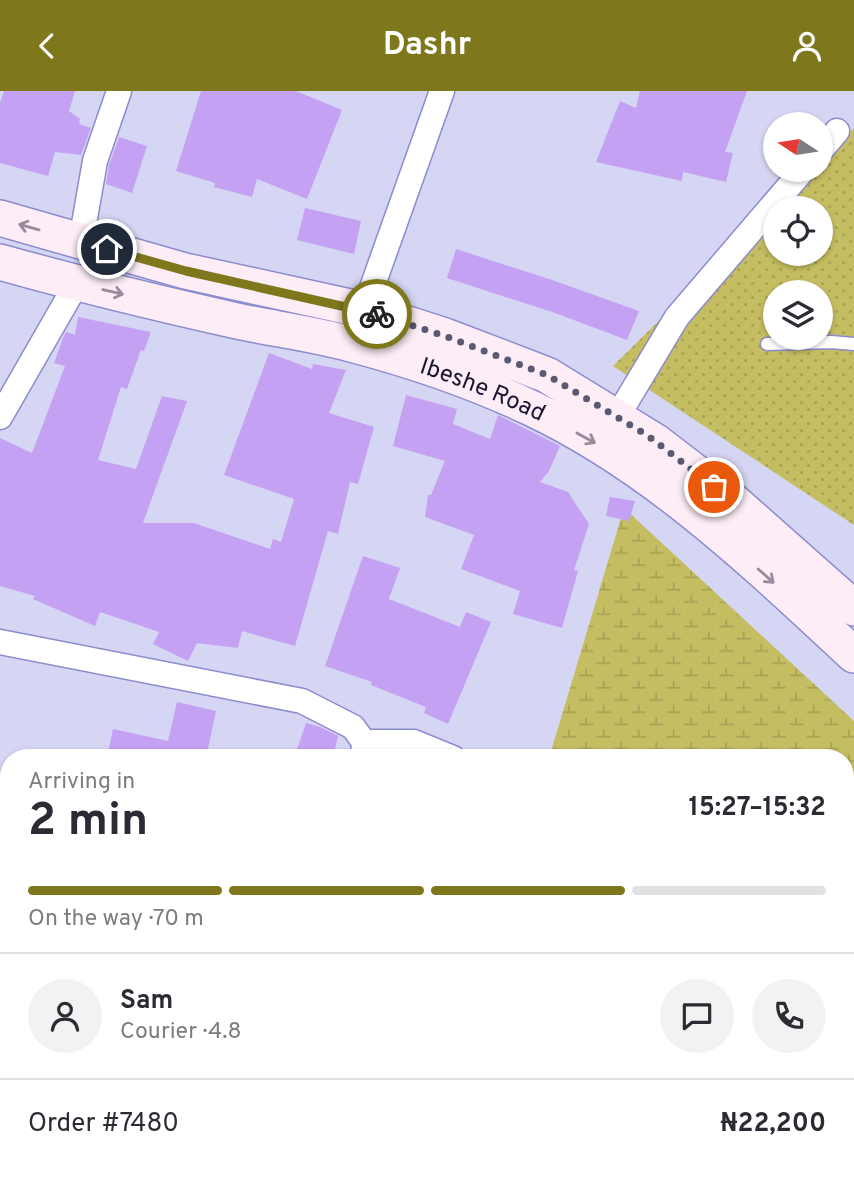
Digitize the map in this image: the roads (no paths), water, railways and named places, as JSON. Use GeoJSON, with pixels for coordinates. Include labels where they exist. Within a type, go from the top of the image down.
{"type":"FeatureCollection","features":[{"type":"Feature","properties":{"kind":"main road","name":"Ibeshe Road"},"geometry":{"type":"LineString","coordinates":[[0,218],[186,271],[364,310],[445,336],[547,375],[647,435],[850,597]]}},
{"type":"Feature","properties":{"kind":"main road","name":"Ibeshe Road"},"geometry":{"type":"LineString","coordinates":[[0,262],[238,321],[351,344],[437,370],[531,408],[622,458],[714,530],[854,655]]}},
{"type":"Feature","properties":{"kind":"street"},"geometry":{"type":"LineString","coordinates":[[81,241],[95,161],[120,91]]}},
{"type":"Feature","properties":{"kind":"street"},"geometry":{"type":"LineString","coordinates":[[364,310],[442,91]]}},
{"type":"Feature","properties":{"kind":"street"},"geometry":{"type":"LineString","coordinates":[[617,417],[677,317],[793,182]]}},
{"type":"Feature","properties":{"kind":"street"},"geometry":{"type":"LineString","coordinates":[[0,417],[77,283]]}},
{"type":"Feature","properties":{"kind":"street"},"geometry":{"type":"LineString","coordinates":[[820,623],[850,597]]}},
{"type":"Feature","properties":{"kind":"street"},"geometry":{"type":"LineString","coordinates":[[0,642],[302,701],[353,727],[364,749]]}},
{"type":"Feature","properties":{"kind":"street"},"geometry":{"type":"LineString","coordinates":[[370,749],[414,742],[431,749]]}},
{"type":"Feature","properties":{"kind":"lane"},"geometry":{"type":"LineString","coordinates":[[833,342],[854,344]]}}]}
